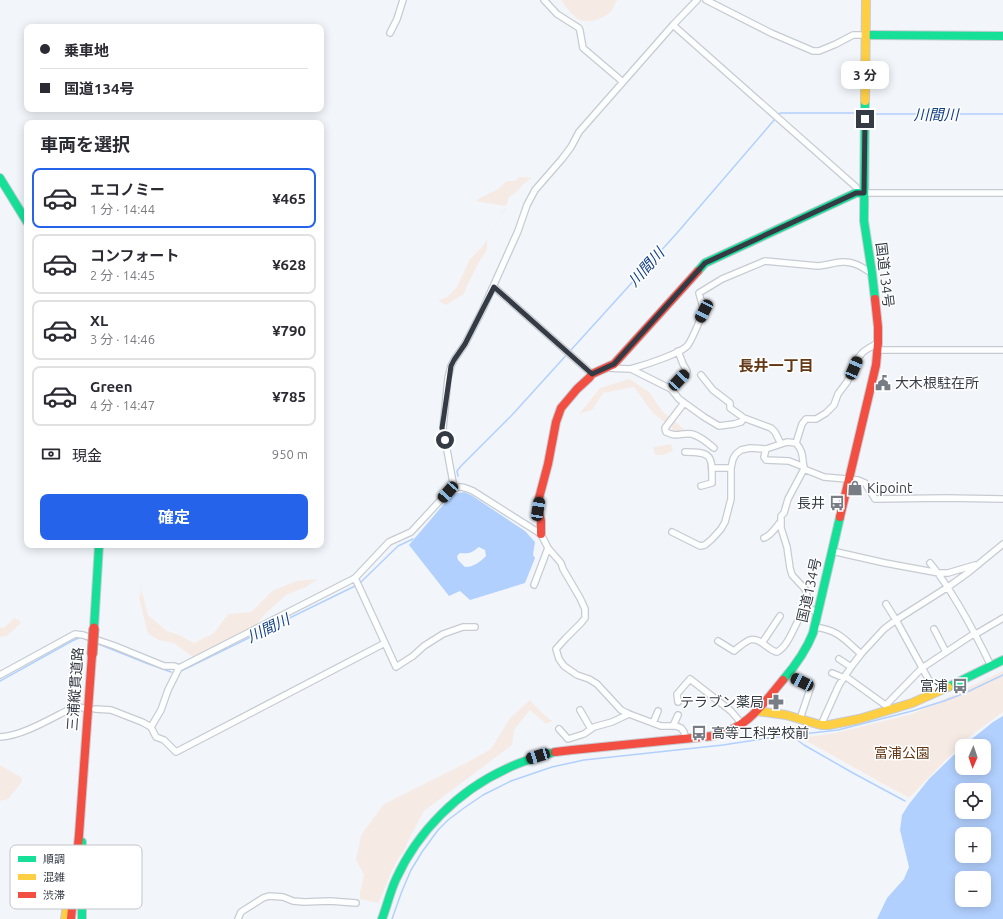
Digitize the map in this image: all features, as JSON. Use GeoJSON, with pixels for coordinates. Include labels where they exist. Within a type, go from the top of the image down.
{"type":"FeatureCollection","features":[{"type":"Feature","properties":{"kind":"main road","name":"国道134号"},"geometry":{"type":"LineString","coordinates":[[382,919],[396,879],[414,847],[435,819],[476,784],[518,763],[557,752],[724,734],[742,724],[757,711],[801,657],[807,646],[815,627],[850,480],[876,365],[878,346],[878,327],[872,273],[861,193],[866,0]]}},
{"type":"Feature","properties":{"kind":"main road"},"geometry":{"type":"LineString","coordinates":[[866,35],[1003,36]]}},
{"type":"Feature","properties":{"kind":"main road"},"geometry":{"type":"LineString","coordinates":[[0,178],[24,217]]}},
{"type":"Feature","properties":{"kind":"main road"},"geometry":{"type":"LineString","coordinates":[[541,534],[541,521],[538,509],[539,498],[548,464],[556,422],[561,408],[577,389],[592,374],[614,364],[705,263],[861,193]]}},
{"type":"Feature","properties":{"kind":"main road","name":"三浦縦貫道路"},"geometry":{"type":"LineString","coordinates":[[78,845],[99,548]]}},
{"type":"Feature","properties":{"kind":"main road"},"geometry":{"type":"LineString","coordinates":[[757,711],[786,715],[821,725],[829,725],[859,719],[888,707],[912,703],[936,693],[1003,660]]}},
{"type":"Feature","properties":{"kind":"main road"},"geometry":{"type":"LineString","coordinates":[[75,845],[80,811]]}},
{"type":"Feature","properties":{"kind":"main road"},"geometry":{"type":"LineString","coordinates":[[80,811],[82,845]]}},
{"type":"Feature","properties":{"kind":"main road"},"geometry":{"type":"LineString","coordinates":[[64,919],[65,909]]}},
{"type":"Feature","properties":{"kind":"main road"},"geometry":{"type":"LineString","coordinates":[[71,919],[74,913]]}},
{"type":"Feature","properties":{"kind":"street"},"geometry":{"type":"LineString","coordinates":[[390,33],[397,19],[403,0]]}},
{"type":"Feature","properties":{"kind":"street"},"geometry":{"type":"LineString","coordinates":[[544,0],[557,14],[579,28],[583,48],[622,82]]}},
{"type":"Feature","properties":{"kind":"street"},"geometry":{"type":"LineString","coordinates":[[454,488],[442,428],[448,378],[451,366],[465,344],[494,287],[518,231],[527,205],[535,190],[562,159],[579,132],[622,82],[697,0]]}},
{"type":"Feature","properties":{"kind":"street"},"geometry":{"type":"LineString","coordinates":[[706,0],[771,33],[813,51],[836,44],[853,35],[866,35]]}},
{"type":"Feature","properties":{"kind":"street"},"geometry":{"type":"LineString","coordinates":[[673,25],[861,193],[1003,193]]}},
{"type":"Feature","properties":{"kind":"street"},"geometry":{"type":"LineString","coordinates":[[608,368],[630,369],[657,360],[687,346],[704,311],[699,293],[722,279],[765,261],[818,266],[845,262],[857,264],[872,273]]}},
{"type":"Feature","properties":{"kind":"street"},"geometry":{"type":"LineString","coordinates":[[494,287],[592,374]]}},
{"type":"Feature","properties":{"kind":"street"},"geometry":{"type":"LineString","coordinates":[[818,613],[809,607],[808,599],[804,590],[792,575],[787,547],[781,528],[781,516],[784,513],[788,499],[804,468],[803,454],[796,443],[802,424],[806,419],[816,419],[826,413],[834,405],[838,394],[847,382],[858,358],[869,348],[878,346],[1003,350]]}},
{"type":"Feature","properties":{"kind":"street"},"geometry":{"type":"LineString","coordinates":[[671,389],[687,372],[678,351]]}},
{"type":"Feature","properties":{"kind":"street"},"geometry":{"type":"LineString","coordinates":[[630,369],[671,389],[684,403],[719,426],[741,422],[744,418]]}},
{"type":"Feature","properties":{"kind":"street"},"geometry":{"type":"LineString","coordinates":[[701,375],[713,390],[730,403],[730,408],[744,418],[771,428],[775,432],[781,444]]}},
{"type":"Feature","properties":{"kind":"street"},"geometry":{"type":"LineString","coordinates":[[684,403],[665,428],[666,432],[677,435],[692,434],[714,448]]}},
{"type":"Feature","properties":{"kind":"street"},"geometry":{"type":"LineString","coordinates":[[672,532],[700,546],[705,545],[721,529],[725,522],[731,498],[731,468],[736,454],[741,450],[750,448],[766,449],[787,442],[796,443]]}},
{"type":"Feature","properties":{"kind":"street"},"geometry":{"type":"LineString","coordinates":[[766,449],[764,457],[766,460],[788,461],[824,477],[858,480],[865,483],[875,499],[1003,499]]}},
{"type":"Feature","properties":{"kind":"street"},"geometry":{"type":"LineString","coordinates":[[685,452],[696,452],[707,455],[710,459],[712,468],[712,482],[701,486]]}},
{"type":"Feature","properties":{"kind":"street"},"geometry":{"type":"LineString","coordinates":[[712,468],[731,468]]}},
{"type":"Feature","properties":{"kind":"street"},"geometry":{"type":"LineString","coordinates":[[151,727],[161,710],[168,690],[179,668],[355,578],[389,542],[411,532],[448,492],[454,488],[464,487],[473,491],[541,534],[548,548],[561,563],[585,609],[585,618],[556,649],[559,659],[564,666],[571,672],[597,684],[621,710],[661,726],[681,728],[686,739]]}},
{"type":"Feature","properties":{"kind":"street"},"geometry":{"type":"LineString","coordinates":[[764,538],[772,533],[781,521]]}},
{"type":"Feature","properties":{"kind":"street"},"geometry":{"type":"LineString","coordinates":[[821,725],[844,677],[861,654],[884,629],[948,587],[1003,544]]}},
{"type":"Feature","properties":{"kind":"street"},"geometry":{"type":"LineString","coordinates":[[534,586],[548,548]]}},
{"type":"Feature","properties":{"kind":"street"},"geometry":{"type":"LineString","coordinates":[[832,551],[939,574],[977,565]]}},
{"type":"Feature","properties":{"kind":"street"},"geometry":{"type":"LineString","coordinates":[[930,563],[948,587],[975,633],[991,666]]}},
{"type":"Feature","properties":{"kind":"street"},"geometry":{"type":"LineString","coordinates":[[355,578],[396,667],[443,634],[463,627],[475,627]]}},
{"type":"Feature","properties":{"kind":"street"},"geometry":{"type":"LineString","coordinates":[[886,604],[936,693]]}},
{"type":"Feature","properties":{"kind":"street"},"geometry":{"type":"LineString","coordinates":[[718,641],[734,651],[750,640],[754,639],[777,652],[793,632],[802,615],[809,607]]}},
{"type":"Feature","properties":{"kind":"street"},"geometry":{"type":"LineString","coordinates":[[762,643],[780,616]]}},
{"type":"Feature","properties":{"kind":"street"},"geometry":{"type":"LineString","coordinates":[[832,673],[844,677],[888,707],[922,668],[975,633],[1003,618]]}},
{"type":"Feature","properties":{"kind":"street"},"geometry":{"type":"LineString","coordinates":[[815,627],[824,628],[837,633],[861,654]]}},
{"type":"Feature","properties":{"kind":"street"},"geometry":{"type":"LineString","coordinates":[[934,629],[946,652]]}},
{"type":"Feature","properties":{"kind":"street"},"geometry":{"type":"LineString","coordinates":[[0,675],[75,634],[84,635],[116,646],[164,666],[174,666],[179,668]]}},
{"type":"Feature","properties":{"kind":"street"},"geometry":{"type":"LineString","coordinates":[[94,709],[111,710],[142,722],[151,727],[156,737],[164,740],[176,752],[385,643]]}},
{"type":"Feature","properties":{"kind":"street"},"geometry":{"type":"LineString","coordinates":[[839,659],[851,667]]}},
{"type":"Feature","properties":{"kind":"street"},"geometry":{"type":"LineString","coordinates":[[787,674],[811,686],[800,719]]}},
{"type":"Feature","properties":{"kind":"street"},"geometry":{"type":"LineString","coordinates":[[678,702],[677,694],[690,679],[731,711],[742,724]]}},
{"type":"Feature","properties":{"kind":"street"},"geometry":{"type":"LineString","coordinates":[[0,737],[19,734],[70,709],[77,707],[84,708]]}},
{"type":"Feature","properties":{"kind":"street"},"geometry":{"type":"LineString","coordinates":[[580,710],[591,729]]}},
{"type":"Feature","properties":{"kind":"street"},"geometry":{"type":"LineString","coordinates":[[653,723],[658,711]]}},
{"type":"Feature","properties":{"kind":"street"},"geometry":{"type":"LineString","coordinates":[[559,729],[568,739],[584,734],[594,727],[612,722],[629,714]]}},
{"type":"Feature","properties":{"kind":"street"},"geometry":{"type":"LineString","coordinates":[[673,726],[678,715]]}},
{"type":"Feature","properties":{"kind":"street"},"geometry":{"type":"LineString","coordinates":[[238,919],[241,912],[263,898],[269,896],[283,897],[293,901],[304,902],[330,901],[356,903]]}},
{"type":"Feature","properties":{"kind":"green space"},"geometry":{"type":"Polygon","coordinates":[[[561,0],[617,0],[613,9],[602,18],[592,21],[582,21],[576,18],[561,0]]]}},
{"type":"Feature","properties":{"kind":"green space"},"geometry":{"type":"Polygon","coordinates":[[[520,177],[532,178],[509,197],[506,206],[479,202],[476,200],[498,189],[507,181],[515,181],[520,177]]]}},
{"type":"Feature","properties":{"kind":"green space"},"geometry":{"type":"Polygon","coordinates":[[[506,206],[505,209],[488,238],[506,206]]]}},
{"type":"Feature","properties":{"kind":"green space"},"geometry":{"type":"Polygon","coordinates":[[[487,239],[487,250],[479,262],[464,294],[446,305],[438,301],[447,297],[457,287],[470,259],[483,246],[487,239]]]}},
{"type":"Feature","properties":{"kind":"green space"},"geometry":{"type":"Polygon","coordinates":[[[629,379],[650,393],[662,411],[689,433],[673,432],[672,428],[652,412],[634,387],[603,393],[592,410],[579,414],[600,388],[629,379]]]}},
{"type":"Feature","properties":{"kind":"green space"},"geometry":{"type":"Polygon","coordinates":[[[671,444],[673,451],[663,455],[655,455],[653,447],[671,444]]]}},
{"type":"Feature","properties":{"kind":"green space"},"geometry":{"type":"Polygon","coordinates":[[[318,579],[306,587],[286,595],[266,613],[256,625],[232,637],[209,652],[194,658],[174,643],[159,640],[148,634],[139,598],[142,590],[148,615],[167,631],[177,634],[194,643],[214,633],[228,614],[251,612],[272,591],[296,581],[318,579]]]}},
{"type":"Feature","properties":{"kind":"green space"},"geometry":{"type":"Polygon","coordinates":[[[14,618],[22,622],[7,636],[0,637],[0,627],[4,628],[14,618]]]}},
{"type":"Feature","properties":{"kind":"green space","name":"富浦公園"},"geometry":{"type":"Polygon","coordinates":[[[1003,671],[1003,712],[966,739],[955,739],[955,750],[909,798],[801,738],[835,733],[912,714],[1003,671]]]}},
{"type":"Feature","properties":{"kind":"green space"},"geometry":{"type":"Polygon","coordinates":[[[530,700],[552,721],[546,724],[530,710],[514,730],[512,745],[424,811],[404,851],[392,870],[378,903],[360,899],[364,875],[356,860],[361,835],[384,804],[491,749],[510,718],[530,700]]]}},
{"type":"Feature","properties":{"kind":"green space"},"geometry":{"type":"Polygon","coordinates":[[[0,765],[22,778],[22,782],[8,799],[0,801],[0,765]]]}},
{"type":"Feature","properties":{"kind":"water"},"geometry":{"type":"Polygon","coordinates":[[[464,492],[471,495],[525,531],[535,542],[533,555],[535,558],[525,583],[470,600],[460,591],[449,596],[409,545],[453,494],[464,492]],[[479,547],[470,553],[460,553],[457,556],[458,560],[465,567],[474,565],[486,556],[485,550],[479,547]]]}},
{"type":"Feature","properties":{"kind":"water"},"geometry":{"type":"Polygon","coordinates":[[[1003,716],[1003,919],[877,919],[887,898],[904,879],[909,867],[900,830],[902,815],[909,804],[929,779],[955,754],[955,775],[991,775],[991,739],[972,739],[1003,716]]]}},
{"type":"Feature","properties":{"kind":"waterway","name":"川間川"},"geometry":{"type":"LineString","coordinates":[[778,116],[780,113],[859,113]]}},
{"type":"Feature","properties":{"kind":"waterway","name":"川間川"},"geometry":{"type":"LineString","coordinates":[[870,114],[1003,114]]}},
{"type":"Feature","properties":{"kind":"waterway","name":"川間川"},"geometry":{"type":"LineString","coordinates":[[458,476],[457,471],[461,466],[512,415],[677,233],[775,119]]}},
{"type":"Feature","properties":{"kind":"waterway","name":"川間川"},"geometry":{"type":"LineString","coordinates":[[360,583],[398,546],[413,539]]}},
{"type":"Feature","properties":{"kind":"waterway","name":"川間川"},"geometry":{"type":"LineString","coordinates":[[181,671],[355,586]]}},
{"type":"Feature","properties":{"kind":"waterway","name":"川間川"},"geometry":{"type":"LineString","coordinates":[[0,681],[72,641],[81,637],[90,641]]}},
{"type":"Feature","properties":{"kind":"waterway","name":"川間川"},"geometry":{"type":"LineString","coordinates":[[96,643],[171,672]]}},
{"type":"Feature","properties":{"kind":"waterway"},"geometry":{"type":"LineString","coordinates":[[392,919],[411,870],[438,830],[448,820],[483,795],[511,781],[552,767],[584,760],[723,745],[838,730],[912,711],[944,701],[1003,675]]}},
{"type":"Feature","properties":{"kind":"waterway"},"geometry":{"type":"LineString","coordinates":[[792,736],[804,745],[905,801]]}},
{"type":"Feature","properties":{"kind":"traffic: fast"},"geometry":{"type":"LineString","coordinates":[[866,35],[1003,36]]}},
{"type":"Feature","properties":{"kind":"traffic: fast"},"geometry":{"type":"LineString","coordinates":[[865,101],[864,221],[875,299]]}},
{"type":"Feature","properties":{"kind":"traffic: fast"},"geometry":{"type":"LineString","coordinates":[[0,178],[24,217]]}},
{"type":"Feature","properties":{"kind":"traffic: fast"},"geometry":{"type":"LineString","coordinates":[[698,271],[705,263],[856,193],[864,193]]}},
{"type":"Feature","properties":{"kind":"traffic: fast"},"geometry":{"type":"LineString","coordinates":[[783,680],[800,658],[813,633],[840,517]]}},
{"type":"Feature","properties":{"kind":"traffic: fast"},"geometry":{"type":"LineString","coordinates":[[94,628],[99,548]]}},
{"type":"Feature","properties":{"kind":"traffic: fast"},"geometry":{"type":"LineString","coordinates":[[948,687],[1003,660]]}},
{"type":"Feature","properties":{"kind":"traffic: fast"},"geometry":{"type":"LineString","coordinates":[[382,919],[394,884],[405,861],[441,814],[488,778],[530,759],[555,752]]}},
{"type":"Feature","properties":{"kind":"traffic: fast"},"geometry":{"type":"LineString","coordinates":[[82,909],[82,919]]}},
{"type":"Feature","properties":{"kind":"traffic: slow"},"geometry":{"type":"LineString","coordinates":[[865,101],[866,0]]}},
{"type":"Feature","properties":{"kind":"traffic: slow"},"geometry":{"type":"LineString","coordinates":[[757,711],[786,715],[821,725],[829,725],[859,719],[912,703],[948,687]]}},
{"type":"Feature","properties":{"kind":"traffic: slow"},"geometry":{"type":"LineString","coordinates":[[65,919],[66,909]]}},
{"type":"Feature","properties":{"kind":"traffic: jam"},"geometry":{"type":"LineString","coordinates":[[541,534],[541,521],[538,509],[539,498],[548,464],[556,422],[561,408],[592,374],[614,364],[698,271]]}},
{"type":"Feature","properties":{"kind":"traffic: jam"},"geometry":{"type":"LineString","coordinates":[[840,517],[876,365],[878,327],[875,299]]}},
{"type":"Feature","properties":{"kind":"traffic: jam"},"geometry":{"type":"LineString","coordinates":[[92,655],[94,628]]}},
{"type":"Feature","properties":{"kind":"traffic: jam"},"geometry":{"type":"LineString","coordinates":[[79,835],[92,655]]}},
{"type":"Feature","properties":{"kind":"traffic: jam"},"geometry":{"type":"LineString","coordinates":[[555,752],[713,736],[736,728],[745,722],[753,715],[783,680]]}},
{"type":"Feature","properties":{"kind":"traffic: jam"},"geometry":{"type":"LineString","coordinates":[[78,845],[79,835]]}},
{"type":"Feature","properties":{"kind":"traffic: jam"},"geometry":{"type":"LineString","coordinates":[[71,919],[72,909]]}},
{"type":"Feature","properties":{"kind":"place","name":"大木根駐在所"},"geometry":{"type":"Point","coordinates":[883,383]}},
{"type":"Feature","properties":{"kind":"place","name":"Kipoint"},"geometry":{"type":"Point","coordinates":[855,488]}},
{"type":"Feature","properties":{"kind":"place","name":"長井"},"geometry":{"type":"Point","coordinates":[837,503]}},
{"type":"Feature","properties":{"kind":"place","name":"富浦"},"geometry":{"type":"Point","coordinates":[960,686]}},
{"type":"Feature","properties":{"kind":"place","name":"テラブン薬局"},"geometry":{"type":"Point","coordinates":[776,702]}},
{"type":"Feature","properties":{"kind":"place","name":"高等工科学校前"},"geometry":{"type":"Point","coordinates":[699,733]}},
{"type":"Feature","properties":{"kind":"district","name":"長井一丁目"},"geometry":{"type":"Point","coordinates":[776,365]}},
{"type":"Feature","properties":{"kind":"route"},"geometry":{"type":"LineString","coordinates":[[445,440],[442,428],[448,378],[451,366],[465,344],[494,287],[592,374],[608,368],[614,364],[705,263],[856,193],[864,193],[865,119]]}}]}
